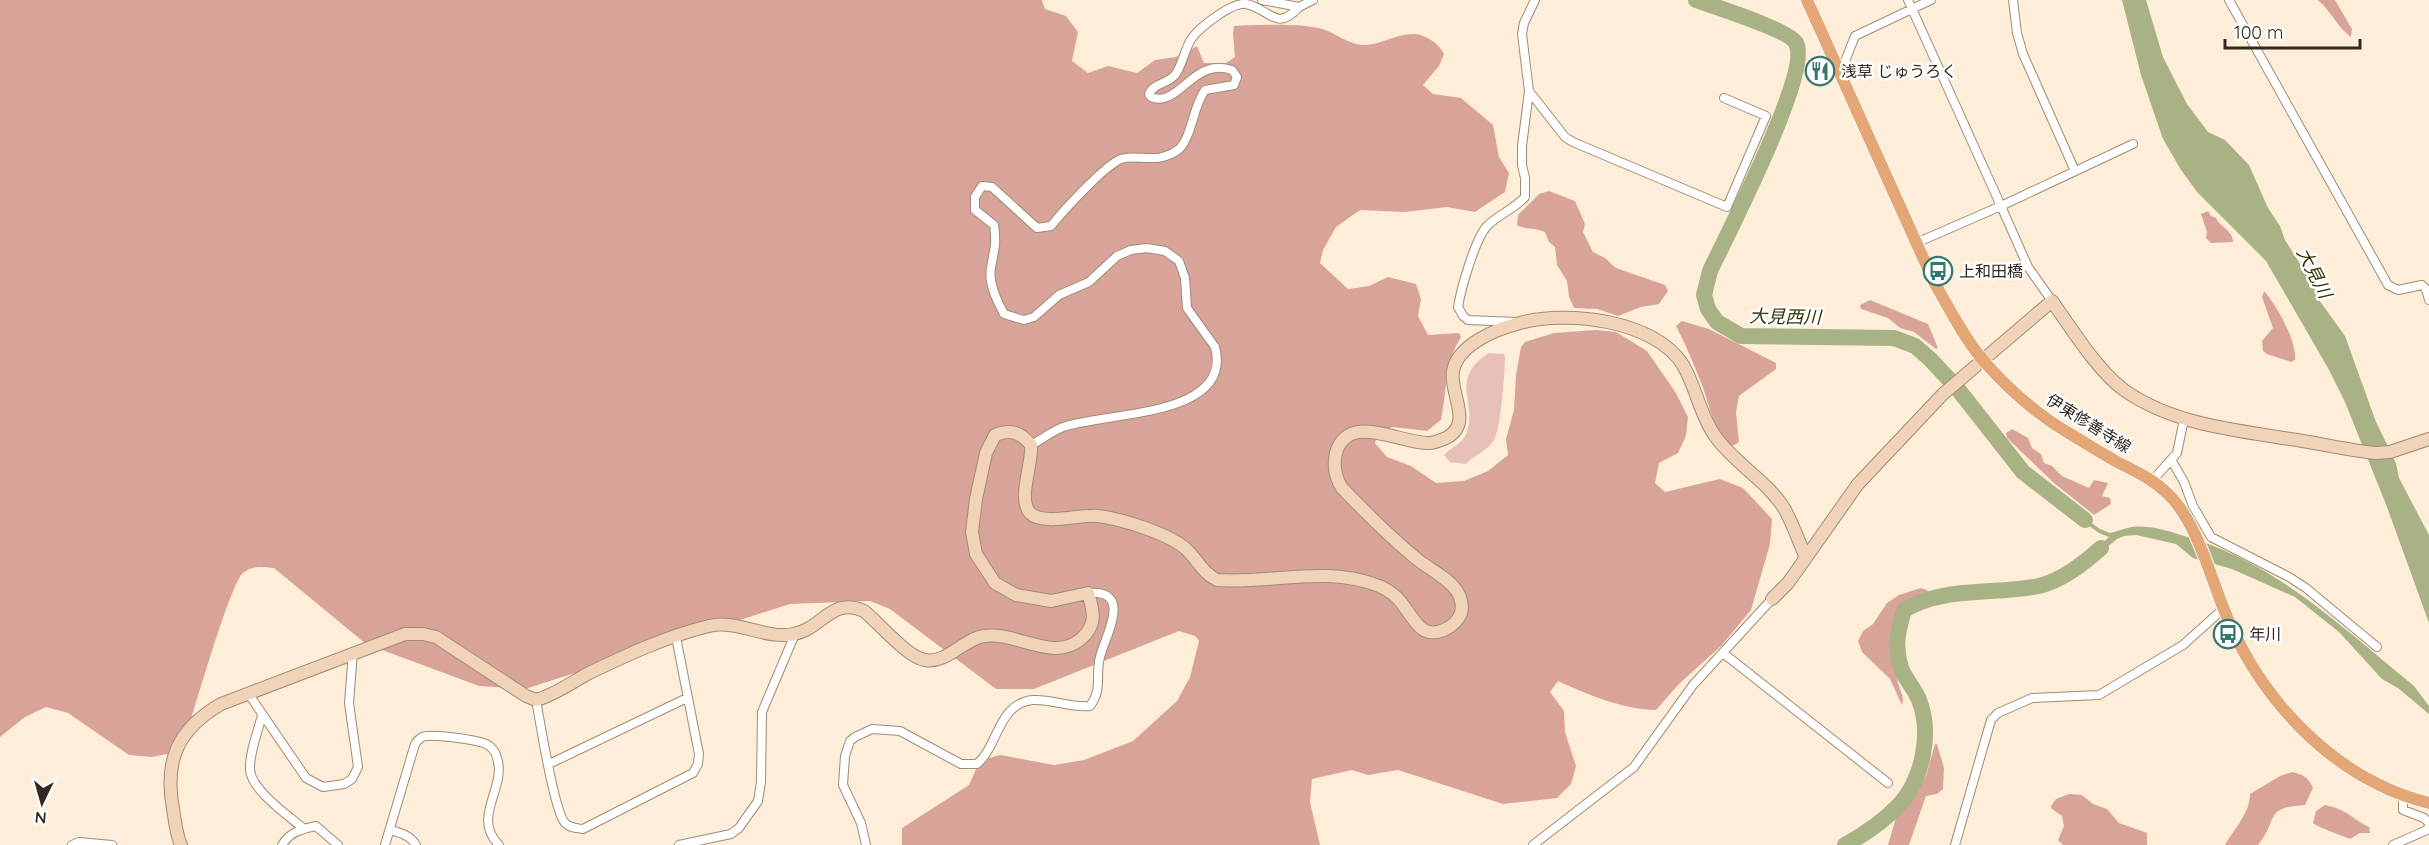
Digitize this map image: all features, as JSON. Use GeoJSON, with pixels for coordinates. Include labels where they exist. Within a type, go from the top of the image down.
{"type":"FeatureCollection","features":[{"type":"Feature","properties":{"kind":"main road","name":"伊東修善寺線"},"geometry":{"type":"LineString","coordinates":[[1807,0],[1916,243],[1957,324],[1982,359],[2017,394],[2044,416],[2068,433],[2153,480],[2178,505],[2193,534],[2235,635],[2288,717],[2305,734],[2372,781],[2403,795],[2429,803]]}},
{"type":"Feature","properties":{"kind":"street"},"geometry":{"type":"LineString","coordinates":[[1262,0],[1299,7]]}},
{"type":"Feature","properties":{"kind":"street"},"geometry":{"type":"LineString","coordinates":[[1031,445],[1063,427],[1176,404],[1196,396],[1205,390],[1211,380],[1217,362],[1215,347],[1187,308],[1185,278],[1179,261],[1165,251],[1156,249],[1131,250],[1117,255],[1089,282],[1059,295],[1034,316],[1024,320],[1004,314],[998,303],[990,270],[997,246],[994,225],[975,210],[975,197],[982,186],[992,187],[1037,228],[1051,226],[1105,169],[1114,163],[1123,158],[1148,160],[1159,158],[1181,147],[1198,100],[1205,90],[1234,85],[1237,77],[1232,70],[1210,69],[1198,73],[1174,94],[1161,99],[1151,97],[1149,94],[1153,87],[1176,75],[1190,41],[1200,30],[1226,10],[1239,4],[1247,4],[1270,17],[1278,18],[1292,15],[1299,7],[1313,0]]}},
{"type":"Feature","properties":{"kind":"street"},"geometry":{"type":"LineString","coordinates":[[1519,323],[1468,320],[1458,307],[1478,239],[1487,226],[1525,197],[1526,178],[1522,165],[1522,146],[1529,91],[1521,34],[1535,0]]}},
{"type":"Feature","properties":{"kind":"street"},"geometry":{"type":"LineString","coordinates":[[1908,0],[2028,267],[2081,342],[2115,382],[2143,400],[2184,419],[2211,426],[2376,453],[2404,448],[2429,439]]}},
{"type":"Feature","properties":{"kind":"street"},"geometry":{"type":"LineString","coordinates":[[1840,74],[1855,36],[1931,0]]}},
{"type":"Feature","properties":{"kind":"street"},"geometry":{"type":"LineString","coordinates":[[2013,0],[2017,33],[2024,54],[2075,171]]}},
{"type":"Feature","properties":{"kind":"street"},"geometry":{"type":"LineString","coordinates":[[2229,0],[2388,285],[2397,290],[2422,285],[2426,289],[2429,300]]}},
{"type":"Feature","properties":{"kind":"street"},"geometry":{"type":"LineString","coordinates":[[1529,91],[1565,137],[1573,142],[1727,207],[1766,116],[1724,98]]}},
{"type":"Feature","properties":{"kind":"street"},"geometry":{"type":"LineString","coordinates":[[1916,243],[2133,144]]}},
{"type":"Feature","properties":{"kind":"street"},"geometry":{"type":"LineString","coordinates":[[1533,845],[1634,767],[1687,693],[1788,583],[1858,484],[1942,394],[2052,301]]}},
{"type":"Feature","properties":{"kind":"street"},"geometry":{"type":"LineString","coordinates":[[866,845],[861,823],[843,785],[845,756],[850,741],[855,737],[872,729],[893,729],[907,733],[961,764],[977,764],[986,753],[1005,717],[1014,707],[1023,702],[1035,700],[1090,706],[1099,690],[1098,667],[1112,624],[1114,609],[1111,600],[1100,593],[1088,593],[1051,601],[1016,595],[995,583],[976,554],[972,532],[976,499],[990,443],[995,435],[1012,431],[1024,437],[1031,445],[1032,457],[1025,502],[1031,513],[1036,516],[1052,519],[1096,516],[1168,538],[1188,551],[1204,572],[1217,580],[1327,574],[1356,578],[1391,592],[1406,606],[1422,629],[1439,632],[1456,621],[1462,606],[1460,597],[1449,582],[1408,552],[1342,488],[1335,475],[1336,452],[1345,438],[1359,431],[1429,443],[1452,435],[1458,425],[1460,414],[1452,386],[1456,363],[1474,343],[1519,323],[1546,318],[1625,325],[1659,340],[1683,366],[1715,436],[1783,507],[1806,558]]}},
{"type":"Feature","properties":{"kind":"street"},"geometry":{"type":"LineString","coordinates":[[2153,480],[2177,453],[2184,419]]}},
{"type":"Feature","properties":{"kind":"street"},"geometry":{"type":"LineString","coordinates":[[2172,461],[2184,482],[2193,506],[2211,537],[2289,576],[2377,648]]}},
{"type":"Feature","properties":{"kind":"street"},"geometry":{"type":"LineString","coordinates":[[679,845],[731,834],[739,828],[758,801],[761,782],[762,712],[795,634],[831,611],[850,607],[864,611],[913,654],[925,660],[946,657],[977,637],[988,635],[1002,636],[1052,648],[1067,648],[1075,644],[1092,627],[1094,615],[1088,593]]}},
{"type":"Feature","properties":{"kind":"street"},"geometry":{"type":"LineString","coordinates":[[1955,845],[1991,720],[1998,713],[2018,702],[2032,698],[2099,695],[2183,645],[2223,609]]}},
{"type":"Feature","properties":{"kind":"street"},"geometry":{"type":"LineString","coordinates":[[181,845],[169,787],[172,760],[181,740],[204,714],[248,693],[405,634],[423,634],[448,644],[526,696],[536,700],[648,646],[719,624],[795,634]]}},
{"type":"Feature","properties":{"kind":"street"},"geometry":{"type":"LineString","coordinates":[[536,700],[560,814],[573,828],[583,829],[693,773],[698,764],[699,754],[676,637]]}},
{"type":"Feature","properties":{"kind":"street"},"geometry":{"type":"LineString","coordinates":[[248,693],[306,778],[322,787],[344,784],[352,778],[358,767],[349,703],[353,652]]}},
{"type":"Feature","properties":{"kind":"street"},"geometry":{"type":"LineString","coordinates":[[1723,652],[1888,783]]}},
{"type":"Feature","properties":{"kind":"street"},"geometry":{"type":"LineString","coordinates":[[549,764],[687,698]]}},
{"type":"Feature","properties":{"kind":"street"},"geometry":{"type":"LineString","coordinates":[[262,715],[251,760],[251,776],[259,788],[304,829]]}},
{"type":"Feature","properties":{"kind":"street"},"geometry":{"type":"LineString","coordinates":[[385,845],[415,744],[422,737],[432,736],[487,744],[495,752],[498,761],[498,778],[489,808],[488,826],[492,838],[499,845]]}},
{"type":"Feature","properties":{"kind":"street"},"geometry":{"type":"LineString","coordinates":[[2393,845],[2427,830],[2429,825],[2424,818],[2403,810],[2403,795]]}},
{"type":"Feature","properties":{"kind":"street"},"geometry":{"type":"LineString","coordinates":[[282,845],[287,837],[315,826],[338,845]]}},
{"type":"Feature","properties":{"kind":"street"},"geometry":{"type":"LineString","coordinates":[[390,830],[404,834],[416,845]]}},
{"type":"Feature","properties":{"kind":"street"},"geometry":{"type":"LineString","coordinates":[[72,845],[79,842],[112,845]]}},
{"type":"Feature","properties":{"kind":"shaded area"},"geometry":{"type":"Polygon","coordinates":[[[0,0],[1042,0],[1045,9],[1066,16],[1078,32],[1072,61],[1088,73],[1108,66],[1137,73],[1155,60],[1176,57],[1197,46],[1204,63],[1226,63],[1235,57],[1234,26],[1313,27],[1360,45],[1378,43],[1409,34],[1424,36],[1436,44],[1444,54],[1439,66],[1423,85],[1433,94],[1461,98],[1493,125],[1499,157],[1509,173],[1505,192],[1475,212],[1447,207],[1404,212],[1360,210],[1336,227],[1323,250],[1320,263],[1348,289],[1369,286],[1388,277],[1416,284],[1421,299],[1418,316],[1428,335],[1459,333],[1461,337],[1451,358],[1441,420],[1427,431],[1392,427],[1378,433],[1375,443],[1387,457],[1411,466],[1436,483],[1464,481],[1488,471],[1508,455],[1506,439],[1514,410],[1516,375],[1521,347],[1525,342],[1554,333],[1596,330],[1616,332],[1647,351],[1676,393],[1688,417],[1686,436],[1678,453],[1659,463],[1655,483],[1665,492],[1720,479],[1743,488],[1772,519],[1770,544],[1751,610],[1721,646],[1679,684],[1656,710],[1619,704],[1558,681],[1550,692],[1564,711],[1565,732],[1576,766],[1571,784],[1557,798],[1503,804],[1398,770],[1368,775],[1352,770],[1312,779],[1310,802],[1320,845],[902,845],[902,828],[969,785],[977,767],[986,759],[1000,755],[1054,765],[1084,760],[1133,741],[1177,701],[1190,677],[1199,641],[1195,636],[1179,631],[1034,689],[996,689],[890,609],[870,601],[790,604],[525,689],[479,686],[366,644],[274,568],[254,568],[243,573],[237,582],[213,648],[187,732],[177,752],[152,757],[129,755],[68,713],[46,707],[25,717],[0,737],[0,0]]]}},
{"type":"Feature","properties":{"kind":"shaded area"},"geometry":{"type":"Polygon","coordinates":[[[2122,0],[2146,0],[2163,57],[2187,104],[2208,132],[2225,140],[2249,165],[2285,240],[2314,286],[2319,300],[2345,336],[2376,422],[2396,463],[2399,478],[2429,535],[2429,623],[2387,507],[2345,402],[2328,368],[2266,261],[2197,192],[2163,139],[2141,75],[2122,0]]]}},
{"type":"Feature","properties":{"kind":"shaded area"},"geometry":{"type":"Polygon","coordinates":[[[2318,0],[2335,0],[2352,29],[2351,37],[2342,29],[2318,0]]]}},
{"type":"Feature","properties":{"kind":"shaded area"},"geometry":{"type":"Polygon","coordinates":[[[1549,191],[1575,201],[1585,224],[1583,232],[1593,252],[1605,258],[1616,268],[1665,285],[1668,291],[1659,304],[1641,307],[1618,316],[1597,309],[1574,308],[1569,297],[1567,281],[1557,265],[1555,247],[1549,242],[1545,232],[1517,225],[1518,215],[1539,194],[1549,191]]]}},
{"type":"Feature","properties":{"kind":"shaded area"},"geometry":{"type":"Polygon","coordinates":[[[2208,211],[2229,232],[2233,242],[2211,243],[2206,238],[2207,232],[2201,214],[2208,211]]]}},
{"type":"Feature","properties":{"kind":"shaded area"},"geometry":{"type":"Polygon","coordinates":[[[2264,291],[2280,314],[2293,343],[2295,360],[2291,362],[2263,351],[2262,341],[2273,328],[2262,297],[2264,291]]]}},
{"type":"Feature","properties":{"kind":"shaded area"},"geometry":{"type":"Polygon","coordinates":[[[1870,300],[1928,324],[1938,348],[1936,349],[1914,332],[1900,328],[1888,318],[1861,309],[1860,305],[1870,300]]]}},
{"type":"Feature","properties":{"kind":"shaded area"},"geometry":{"type":"Polygon","coordinates":[[[1682,321],[1709,329],[1776,363],[1776,369],[1739,396],[1736,412],[1739,442],[1733,446],[1716,426],[1702,385],[1676,326],[1682,321]]]}},
{"type":"Feature","properties":{"kind":"shaded area"},"geometry":{"type":"Polygon","coordinates":[[[1489,353],[1505,356],[1499,424],[1494,440],[1466,464],[1450,462],[1444,455],[1463,440],[1467,432],[1469,411],[1467,382],[1470,372],[1489,353]]]}},
{"type":"Feature","properties":{"kind":"shaded area"},"geometry":{"type":"Polygon","coordinates":[[[2012,429],[2028,438],[2032,448],[2041,454],[2044,463],[2052,466],[2062,476],[2089,488],[2094,480],[2108,483],[2102,496],[2110,498],[2111,504],[2094,515],[2054,483],[2007,438],[2006,433],[2012,429]]]}},
{"type":"Feature","properties":{"kind":"shaded area"},"geometry":{"type":"Polygon","coordinates":[[[2069,507],[2100,529],[2110,533],[2132,527],[2144,527],[2175,533],[2215,546],[2277,578],[2333,619],[2414,686],[2429,706],[2429,714],[2398,688],[2382,679],[2339,632],[2295,597],[2232,569],[2193,558],[2176,544],[2136,535],[2124,536],[2086,564],[2083,560],[2109,537],[2099,533],[2067,510],[2069,507]]]}},
{"type":"Feature","properties":{"kind":"shaded area"},"geometry":{"type":"Polygon","coordinates":[[[1921,588],[1927,590],[1929,594],[1913,600],[1902,608],[1895,617],[1892,628],[1892,654],[1903,697],[1902,705],[1890,679],[1862,652],[1858,641],[1863,631],[1873,624],[1887,603],[1899,595],[1921,588]]]}},
{"type":"Feature","properties":{"kind":"shaded area"},"geometry":{"type":"Polygon","coordinates":[[[1935,744],[1937,744],[1944,768],[1943,789],[1937,794],[1926,796],[1909,845],[1888,845],[1896,818],[1926,776],[1935,744]]]}},
{"type":"Feature","properties":{"kind":"shaded area"},"geometry":{"type":"Polygon","coordinates":[[[2292,772],[2305,777],[2313,788],[2305,805],[2292,806],[2277,812],[2258,845],[2225,845],[2247,808],[2250,794],[2280,776],[2292,772]]]}},
{"type":"Feature","properties":{"kind":"shaded area"},"geometry":{"type":"Polygon","coordinates":[[[2069,794],[2082,795],[2093,804],[2107,809],[2119,823],[2147,833],[2147,845],[2063,845],[2058,840],[2064,826],[2062,816],[2051,806],[2056,799],[2069,794]]]}},
{"type":"Feature","properties":{"kind":"shaded area"},"geometry":{"type":"Polygon","coordinates":[[[2325,805],[2344,812],[2369,827],[2370,833],[2360,833],[2350,839],[2315,825],[2313,823],[2316,811],[2325,805]]]}},
{"type":"Feature","properties":{"kind":"waterway","name":"大見西川"},"geometry":{"type":"LineString","coordinates":[[1696,0],[1780,32],[1796,43],[1798,59],[1792,86],[1765,155],[1710,271],[1704,295],[1708,309],[1717,322],[1741,336],[1894,338],[1915,346],[1957,388],[2023,472],[2085,520]]}},
{"type":"Feature","properties":{"kind":"waterway","name":"年川"},"geometry":{"type":"LineString","coordinates":[[1845,845],[1874,827],[1900,804],[1920,768],[1925,740],[1923,713],[1917,696],[1901,668],[1897,646],[1904,610],[1936,597],[2039,586],[2056,580],[2073,570],[2101,548]]}},
{"type":"Feature","properties":{"kind":"place","name":"浅草 じゅうろく"},"geometry":{"type":"Point","coordinates":[1820,71]}},
{"type":"Feature","properties":{"kind":"place","name":"上和田橋"},"geometry":{"type":"Point","coordinates":[1938,271]}},
{"type":"Feature","properties":{"kind":"place","name":"年川"},"geometry":{"type":"Point","coordinates":[2228,634]}},
{"type":"Feature","properties":{"kind":"water label","name":"大見川"},"geometry":{"type":"Point","coordinates":[2314,273]}}]}
